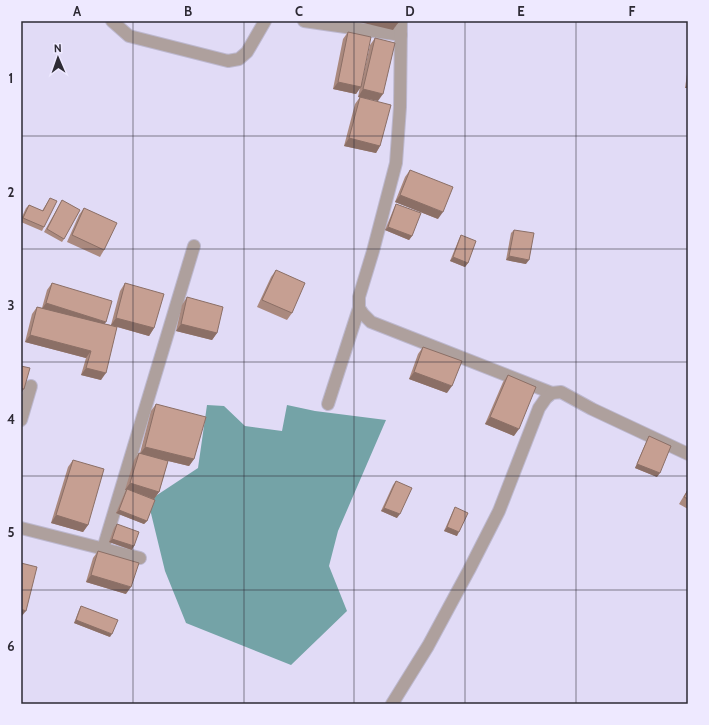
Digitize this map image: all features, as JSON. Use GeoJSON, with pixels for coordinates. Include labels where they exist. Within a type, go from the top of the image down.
{"type":"FeatureCollection","features":[{"type":"Feature","properties":{"kind":"street"},"geometry":{"type":"LineString","coordinates":[[112,21],[129,36],[228,62],[238,59],[247,52],[265,21]]}},
{"type":"Feature","properties":{"kind":"street"},"geometry":{"type":"LineString","coordinates":[[304,21],[401,35]]}},
{"type":"Feature","properties":{"kind":"street"},"geometry":{"type":"LineString","coordinates":[[328,404],[359,308],[359,297],[373,251],[396,163],[400,107],[401,21]]}},
{"type":"Feature","properties":{"kind":"street"},"geometry":{"type":"LineString","coordinates":[[103,549],[194,246]]}},
{"type":"Feature","properties":{"kind":"street"},"geometry":{"type":"LineString","coordinates":[[359,308],[362,314],[371,322],[552,393],[561,392],[592,409],[688,454]]}},
{"type":"Feature","properties":{"kind":"street"},"geometry":{"type":"LineString","coordinates":[[21,420],[31,386]]}},
{"type":"Feature","properties":{"kind":"street"},"geometry":{"type":"LineString","coordinates":[[392,704],[428,646],[469,570],[499,511],[539,408],[546,398],[552,393]]}},
{"type":"Feature","properties":{"kind":"street"},"geometry":{"type":"LineString","coordinates":[[21,528],[140,558]]}},
{"type":"Feature","properties":{"kind":"shaded area"},"geometry":{"type":"Polygon","coordinates":[[[207,405],[224,406],[245,426],[282,431],[287,405],[315,411],[386,420],[338,531],[329,566],[347,611],[291,665],[186,623],[165,571],[148,501],[198,468],[207,405]]]}},
{"type":"Feature","properties":{"kind":"building"},"geometry":{"type":"Polygon","coordinates":[[[348,32],[371,37],[361,87],[338,82],[348,32]]]}},
{"type":"Feature","properties":{"kind":"building"},"geometry":{"type":"Polygon","coordinates":[[[375,38],[395,43],[383,94],[363,89],[375,38]]]}},
{"type":"Feature","properties":{"kind":"building"},"geometry":{"type":"Polygon","coordinates":[[[360,97],[391,105],[380,146],[349,138],[360,97]]]}},
{"type":"Feature","properties":{"kind":"building"},"geometry":{"type":"Polygon","coordinates":[[[410,170],[453,187],[443,212],[400,195],[410,170]]]}},
{"type":"Feature","properties":{"kind":"building"},"geometry":{"type":"Polygon","coordinates":[[[50,198],[57,201],[44,227],[23,218],[29,205],[43,211],[50,198]]]}},
{"type":"Feature","properties":{"kind":"building"},"geometry":{"type":"Polygon","coordinates":[[[62,200],[80,210],[64,239],[47,229],[62,200]]]}},
{"type":"Feature","properties":{"kind":"building"},"geometry":{"type":"Polygon","coordinates":[[[396,204],[421,213],[412,236],[388,227],[396,204]]]}},
{"type":"Feature","properties":{"kind":"building"},"geometry":{"type":"Polygon","coordinates":[[[84,208],[117,223],[104,250],[72,235],[84,208]]]}},
{"type":"Feature","properties":{"kind":"building"},"geometry":{"type":"Polygon","coordinates":[[[514,230],[534,233],[529,260],[509,256],[514,230]]]}},
{"type":"Feature","properties":{"kind":"building"},"geometry":{"type":"Polygon","coordinates":[[[461,235],[476,241],[468,263],[453,257],[461,235]]]}},
{"type":"Feature","properties":{"kind":"building"},"geometry":{"type":"Polygon","coordinates":[[[276,270],[305,283],[292,313],[262,300],[276,270]]]}},
{"type":"Feature","properties":{"kind":"building"},"geometry":{"type":"Polygon","coordinates":[[[52,283],[112,301],[106,322],[46,303],[52,283]]]}},
{"type":"Feature","properties":{"kind":"building"},"geometry":{"type":"Polygon","coordinates":[[[125,283],[164,294],[154,328],[116,318],[125,283]]]}},
{"type":"Feature","properties":{"kind":"building"},"geometry":{"type":"Polygon","coordinates":[[[187,297],[223,307],[217,333],[181,324],[187,297]]]}},
{"type":"Feature","properties":{"kind":"building"},"geometry":{"type":"Polygon","coordinates":[[[37,307],[117,327],[106,373],[86,368],[91,351],[30,335],[37,307]]]}},
{"type":"Feature","properties":{"kind":"building"},"geometry":{"type":"Polygon","coordinates":[[[423,347],[462,361],[452,386],[414,372],[423,347]]]}},
{"type":"Feature","properties":{"kind":"building"},"geometry":{"type":"Polygon","coordinates":[[[21,366],[30,368],[24,389],[21,388],[21,366]]]}},
{"type":"Feature","properties":{"kind":"building"},"geometry":{"type":"Polygon","coordinates":[[[508,375],[536,387],[519,429],[490,417],[508,375]]]}},
{"type":"Feature","properties":{"kind":"building"},"geometry":{"type":"Polygon","coordinates":[[[156,404],[206,417],[194,459],[145,447],[156,404]]]}},
{"type":"Feature","properties":{"kind":"building"},"geometry":{"type":"Polygon","coordinates":[[[649,436],[671,446],[660,473],[637,464],[649,436]]]}},
{"type":"Feature","properties":{"kind":"building"},"geometry":{"type":"Polygon","coordinates":[[[139,453],[168,461],[159,492],[130,483],[139,453]]]}},
{"type":"Feature","properties":{"kind":"building"},"geometry":{"type":"Polygon","coordinates":[[[73,460],[104,469],[88,525],[56,515],[73,460]]]}},
{"type":"Feature","properties":{"kind":"building"},"geometry":{"type":"Polygon","coordinates":[[[396,481],[412,488],[400,514],[384,508],[396,481]]]}},
{"type":"Feature","properties":{"kind":"building"},"geometry":{"type":"Polygon","coordinates":[[[127,489],[155,500],[147,521],[119,510],[127,489]]]}},
{"type":"Feature","properties":{"kind":"building"},"geometry":{"type":"Polygon","coordinates":[[[688,490],[688,499],[684,497],[688,490]]]}},
{"type":"Feature","properties":{"kind":"building"},"geometry":{"type":"Polygon","coordinates":[[[455,507],[468,513],[459,532],[447,527],[455,507]]]}},
{"type":"Feature","properties":{"kind":"building"},"geometry":{"type":"Polygon","coordinates":[[[117,524],[139,532],[134,546],[112,539],[117,524]]]}},
{"type":"Feature","properties":{"kind":"building"},"geometry":{"type":"Polygon","coordinates":[[[98,551],[139,563],[131,587],[91,575],[98,551]]]}},
{"type":"Feature","properties":{"kind":"building"},"geometry":{"type":"Polygon","coordinates":[[[21,563],[37,567],[26,611],[21,609],[21,563]]]}},
{"type":"Feature","properties":{"kind":"building"},"geometry":{"type":"Polygon","coordinates":[[[81,606],[118,620],[112,634],[76,620],[81,606]]]}}]}
